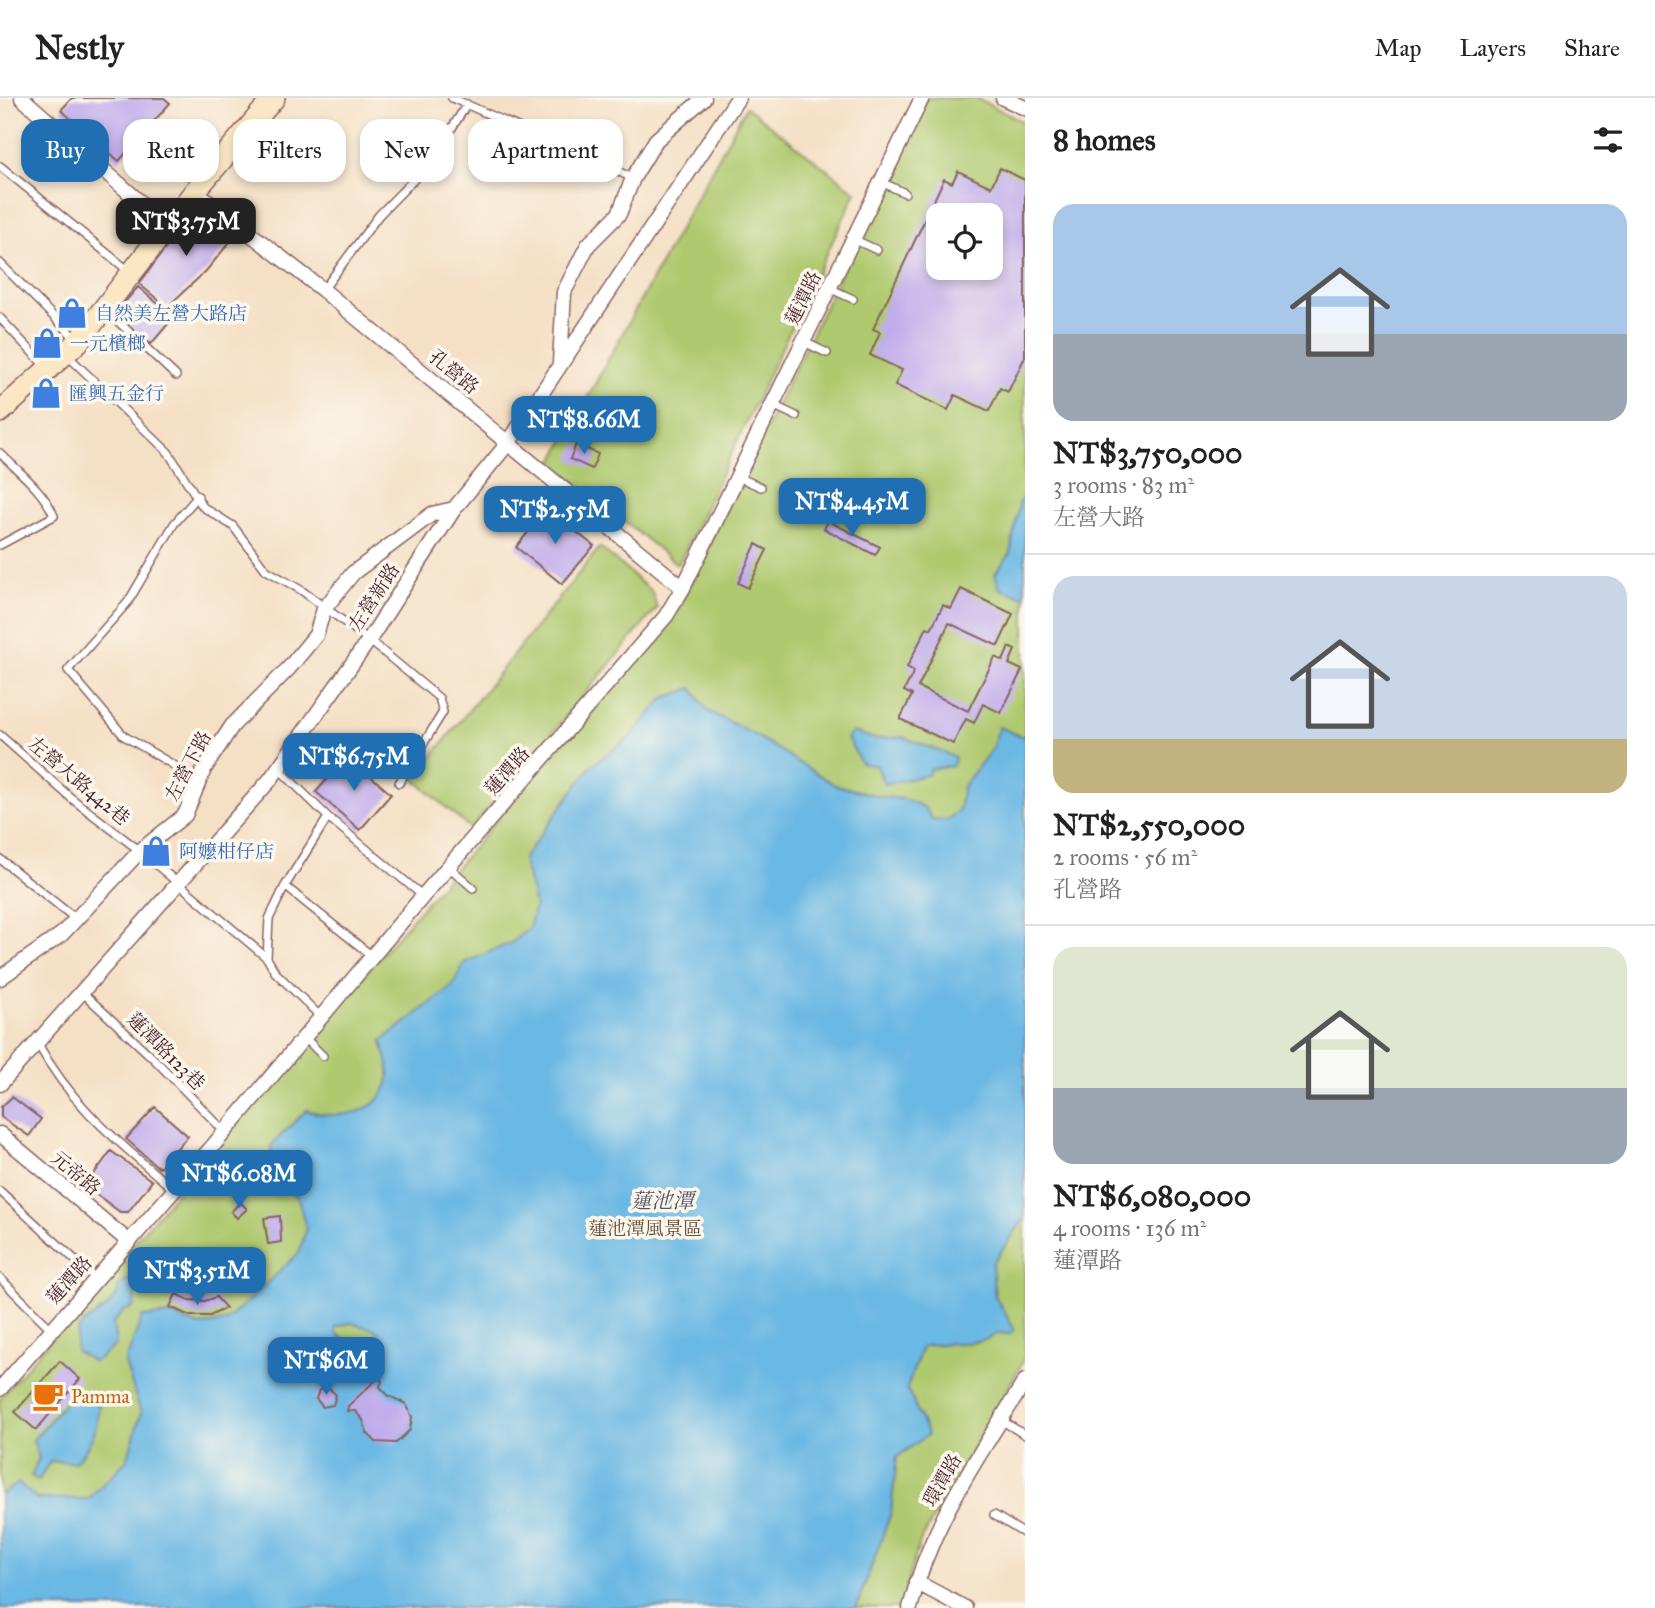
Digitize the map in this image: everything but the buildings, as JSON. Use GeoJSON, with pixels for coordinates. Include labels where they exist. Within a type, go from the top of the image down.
{"type":"FeatureCollection","features":[{"type":"Feature","properties":{"kind":"street"},"geometry":{"type":"LineString","coordinates":[[22,98],[167,226]]}},
{"type":"Feature","properties":{"kind":"street"},"geometry":{"type":"LineString","coordinates":[[0,412],[72,348],[195,191],[274,98]]}},
{"type":"Feature","properties":{"kind":"street"},"geometry":{"type":"LineString","coordinates":[[559,364],[564,292],[588,245],[619,214],[633,178],[656,141],[704,98]]}},
{"type":"Feature","properties":{"kind":"street","name":"左營新路"},"geometry":{"type":"LineString","coordinates":[[0,1084],[278,769],[369,640],[454,509],[509,442],[738,98]]}},
{"type":"Feature","properties":{"kind":"street","name":"蓮潭路"},"geometry":{"type":"LineString","coordinates":[[0,1389],[225,1132],[423,896],[666,616],[683,588],[922,98]]}},
{"type":"Feature","properties":{"kind":"street"},"geometry":{"type":"LineString","coordinates":[[1003,98],[1025,108]]}},
{"type":"Feature","properties":{"kind":"street","name":"孔營路"},"geometry":{"type":"LineString","coordinates":[[195,191],[323,290],[683,588]]}},
{"type":"Feature","properties":{"kind":"street","name":"左營下路"},"geometry":{"type":"LineString","coordinates":[[0,978],[62,934],[140,851],[185,816],[199,780],[232,726],[289,668],[316,635],[324,609],[354,573],[432,514],[454,509]]}},
{"type":"Feature","properties":{"kind":"street","name":"元帝路"},"geometry":{"type":"LineString","coordinates":[[0,1134],[128,1241]]}},
{"type":"Feature","properties":{"kind":"street","name":"環潭路"},"geometry":{"type":"LineString","coordinates":[[909,1608],[916,1582],[942,1516],[1025,1381]]}},
{"type":"Feature","properties":{"kind":"street"},"geometry":{"type":"LineString","coordinates":[[916,1582],[965,1608]]}},
{"type":"Feature","properties":{"kind":"lane"},"geometry":{"type":"LineString","coordinates":[[452,98],[633,178]]}},
{"type":"Feature","properties":{"kind":"lane"},"geometry":{"type":"LineString","coordinates":[[323,290],[379,215],[430,163],[467,104]]}},
{"type":"Feature","properties":{"kind":"lane"},"geometry":{"type":"LineString","coordinates":[[0,166],[131,273]]}},
{"type":"Feature","properties":{"kind":"lane"},"geometry":{"type":"LineString","coordinates":[[881,182],[905,193]]}},
{"type":"Feature","properties":{"kind":"lane"},"geometry":{"type":"LineString","coordinates":[[853,239],[877,250]]}},
{"type":"Feature","properties":{"kind":"lane"},"geometry":{"type":"LineString","coordinates":[[0,263],[72,348],[178,465],[203,507],[233,526],[266,570],[301,590],[369,640],[439,698],[443,712],[399,783]]}},
{"type":"Feature","properties":{"kind":"lane"},"geometry":{"type":"LineString","coordinates":[[829,288],[853,299]]}},
{"type":"Feature","properties":{"kind":"lane"},"geometry":{"type":"LineString","coordinates":[[104,309],[176,376]]}},
{"type":"Feature","properties":{"kind":"lane"},"geometry":{"type":"LineString","coordinates":[[0,318],[49,370]]}},
{"type":"Feature","properties":{"kind":"lane"},"geometry":{"type":"LineString","coordinates":[[803,342],[827,353]]}},
{"type":"Feature","properties":{"kind":"lane"},"geometry":{"type":"LineString","coordinates":[[772,404],[796,416]]}},
{"type":"Feature","properties":{"kind":"lane"},"geometry":{"type":"LineString","coordinates":[[0,453],[25,477],[51,508],[54,516],[0,545]]}},
{"type":"Feature","properties":{"kind":"lane"},"geometry":{"type":"LineString","coordinates":[[737,477],[761,487]]}},
{"type":"Feature","properties":{"kind":"lane"},"geometry":{"type":"LineString","coordinates":[[198,496],[174,524],[128,602],[68,670],[124,736],[199,780]]}},
{"type":"Feature","properties":{"kind":"lane","name":"左營大路442巷"},"geometry":{"type":"LineString","coordinates":[[0,735],[71,799],[140,851],[267,958],[275,972],[321,1018]]}},
{"type":"Feature","properties":{"kind":"lane"},"geometry":{"type":"LineString","coordinates":[[278,769],[328,817],[423,896]]}},
{"type":"Feature","properties":{"kind":"lane"},"geometry":{"type":"LineString","coordinates":[[267,958],[269,919],[285,886],[328,817]]}},
{"type":"Feature","properties":{"kind":"lane"},"geometry":{"type":"LineString","coordinates":[[0,859],[76,919]]}},
{"type":"Feature","properties":{"kind":"lane"},"geometry":{"type":"LineString","coordinates":[[449,867],[473,888]]}},
{"type":"Feature","properties":{"kind":"lane"},"geometry":{"type":"LineString","coordinates":[[285,886],[373,957]]}},
{"type":"Feature","properties":{"kind":"lane","name":"蓮潭路123巷"},"geometry":{"type":"LineString","coordinates":[[83,993],[155,1060],[225,1132]]}},
{"type":"Feature","properties":{"kind":"lane"},"geometry":{"type":"LineString","coordinates":[[304,1037],[323,1056]]}},
{"type":"Feature","properties":{"kind":"lane"},"geometry":{"type":"LineString","coordinates":[[38,1044],[55,1076],[80,1107],[173,1189]]}},
{"type":"Feature","properties":{"kind":"lane"},"geometry":{"type":"LineString","coordinates":[[0,1191],[96,1279]]}},
{"type":"Feature","properties":{"kind":"lane"},"geometry":{"type":"LineString","coordinates":[[1,1283],[51,1329]]}},
{"type":"Feature","properties":{"kind":"lane"},"geometry":{"type":"LineString","coordinates":[[1001,1420],[1025,1435]]}},
{"type":"Feature","properties":{"kind":"lane"},"geometry":{"type":"LineString","coordinates":[[994,1514],[1025,1534]]}},
{"type":"Feature","properties":{"kind":"green space","name":"蓮池潭"},"geometry":{"type":"Polygon","coordinates":[[[926,98],[977,98],[1025,123],[1025,1358],[920,1542],[910,1573],[904,1608],[0,1608],[0,1398],[677,611],[926,98]]]}},
{"type":"Feature","properties":{"kind":"green space"},"geometry":{"type":"Polygon","coordinates":[[[746,107],[856,192],[678,565],[552,463],[746,107]]]}},
{"type":"Feature","properties":{"kind":"green space"},"geometry":{"type":"Polygon","coordinates":[[[600,547],[652,592],[657,608],[471,829],[414,779],[600,547]]]}},
{"type":"Feature","properties":{"kind":"water"},"geometry":{"type":"Polygon","coordinates":[[[1025,494],[1025,597],[1000,589],[995,574],[1010,553],[1020,501],[1025,494]]]}},
{"type":"Feature","properties":{"kind":"water","name":"蓮池潭"},"geometry":{"type":"Polygon","coordinates":[[[692,688],[708,711],[755,735],[835,785],[883,797],[904,799],[924,807],[932,819],[947,820],[959,810],[963,786],[992,749],[999,727],[1023,737],[1025,734],[1025,1218],[992,1264],[995,1296],[1014,1329],[1010,1334],[998,1333],[980,1341],[922,1347],[907,1388],[928,1435],[897,1457],[891,1513],[856,1608],[0,1608],[0,1495],[19,1483],[37,1499],[88,1499],[127,1460],[141,1413],[125,1363],[142,1317],[171,1315],[199,1326],[226,1321],[299,1253],[306,1229],[299,1201],[274,1165],[271,1145],[307,1110],[344,1115],[367,1108],[377,1101],[389,1079],[382,1041],[453,985],[464,963],[511,943],[529,928],[535,905],[523,859],[592,765],[628,739],[664,698],[692,688]],[[351,1323],[336,1327],[336,1332],[346,1341],[365,1348],[383,1341],[376,1330],[351,1323]]]}},
{"type":"Feature","properties":{"kind":"water"},"geometry":{"type":"Polygon","coordinates":[[[854,732],[875,739],[903,737],[955,757],[953,766],[930,769],[928,775],[884,784],[877,766],[861,763],[847,738],[854,732]]]}},
{"type":"Feature","properties":{"kind":"water"},"geometry":{"type":"Polygon","coordinates":[[[130,1278],[135,1294],[134,1307],[124,1311],[113,1323],[116,1345],[94,1362],[76,1351],[79,1329],[106,1308],[118,1294],[118,1287],[130,1278]]]}},
{"type":"Feature","properties":{"kind":"water"},"geometry":{"type":"Polygon","coordinates":[[[68,1399],[99,1404],[93,1436],[75,1462],[50,1461],[39,1480],[31,1476],[39,1458],[33,1440],[68,1399]]]}},
{"type":"Feature","properties":{"kind":"place","name":"自然美左營大路店"},"geometry":{"type":"Point","coordinates":[72,313]}},
{"type":"Feature","properties":{"kind":"place","name":"一元檳榔"},"geometry":{"type":"Point","coordinates":[47,343]}},
{"type":"Feature","properties":{"kind":"place","name":"匯興五金行"},"geometry":{"type":"Point","coordinates":[46,393]}},
{"type":"Feature","properties":{"kind":"place","name":"阿嬤柑仔店"},"geometry":{"type":"Point","coordinates":[156,851]}},
{"type":"Feature","properties":{"kind":"place","name":"Pamma"},"geometry":{"type":"Point","coordinates":[48,1396]}},
{"type":"Feature","properties":{"kind":"park label","name":"蓮池潭風景區"},"geometry":{"type":"Point","coordinates":[645,1228]}}]}
